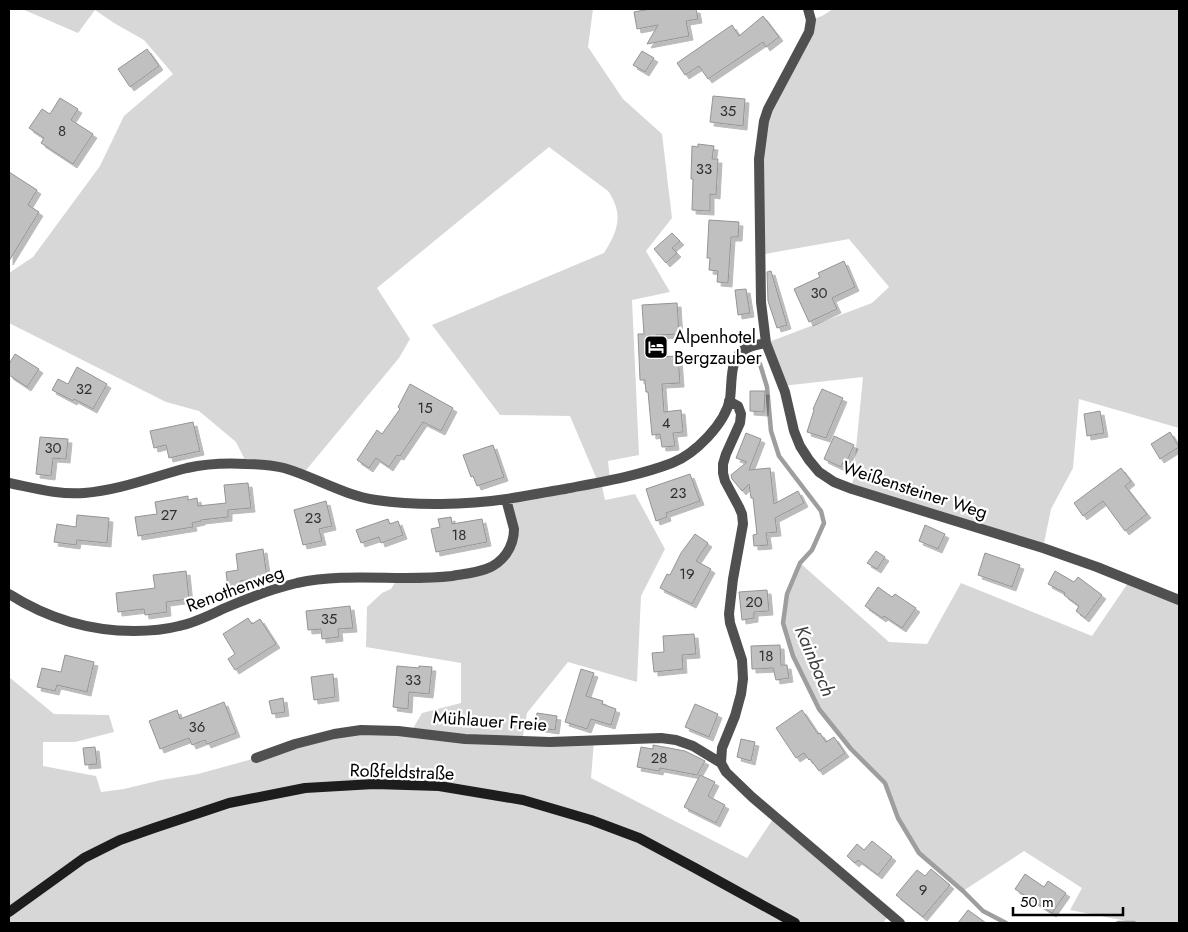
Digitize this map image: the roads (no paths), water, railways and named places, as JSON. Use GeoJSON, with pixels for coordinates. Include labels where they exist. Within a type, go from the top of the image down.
{"type":"FeatureCollection","features":[{"type":"Feature","properties":{"kind":"main road","name":"Roßfeldstraße"},"geometry":{"type":"LineString","coordinates":[[9,912],[84,858],[120,840],[154,828],[229,803],[305,788],[374,784],[438,786],[457,789],[523,800],[591,820],[639,838],[795,923]]}},
{"type":"Feature","properties":{"kind":"street","name":"Weißensteiner Weg"},"geometry":{"type":"LineString","coordinates":[[808,9],[811,20],[809,32],[768,109],[764,122],[759,159],[761,302],[766,343],[785,392],[794,431],[800,446],[819,472],[834,482],[1043,548],[1097,567],[1179,600]]}},
{"type":"Feature","properties":{"kind":"street"},"geometry":{"type":"LineString","coordinates":[[9,483],[65,493],[84,493],[121,488],[189,468],[247,464],[284,468],[350,494],[374,500],[432,504],[470,503],[506,499],[610,480],[653,469],[674,462],[689,454],[714,430],[723,415],[729,401],[735,362],[739,354],[746,348],[766,343]]}},
{"type":"Feature","properties":{"kind":"street"},"geometry":{"type":"LineString","coordinates":[[721,764],[722,748],[735,716],[743,679],[742,660],[730,623],[730,614],[733,579],[743,524],[742,514],[723,474],[726,454],[740,423],[741,414],[738,406],[729,401]]}},
{"type":"Feature","properties":{"kind":"street","name":"Renothenweg"},"geometry":{"type":"LineString","coordinates":[[9,594],[46,614],[75,624],[113,630],[157,630],[181,626],[202,619],[250,598],[298,583],[331,579],[438,578],[469,573],[486,569],[501,561],[510,549],[514,529],[506,499]]}},
{"type":"Feature","properties":{"kind":"street","name":"Mühlauer Freie"},"geometry":{"type":"LineString","coordinates":[[256,758],[295,744],[334,734],[361,730],[427,734],[465,739],[550,742],[661,738],[676,740],[693,746],[721,764],[726,772],[752,797],[900,923]]}},
{"type":"Feature","properties":{"kind":"waterway","name":"Kainbach"},"geometry":{"type":"LineString","coordinates":[[760,364],[767,387],[771,431],[779,456],[821,511],[824,523],[812,550],[800,563],[787,594],[783,623],[793,656],[819,709],[851,749],[885,783],[898,818],[919,853],[983,911],[1006,923]]}},
{"type":"Feature","properties":{"kind":"waterway","name":"Kainbach"},"geometry":{"type":"LineString","coordinates":[[1118,923],[1134,923]]}},
{"type":"Feature","properties":{"kind":"place","name":"Alpenhotel Bergzauber"},"geometry":{"type":"Point","coordinates":[656,347]}}]}
